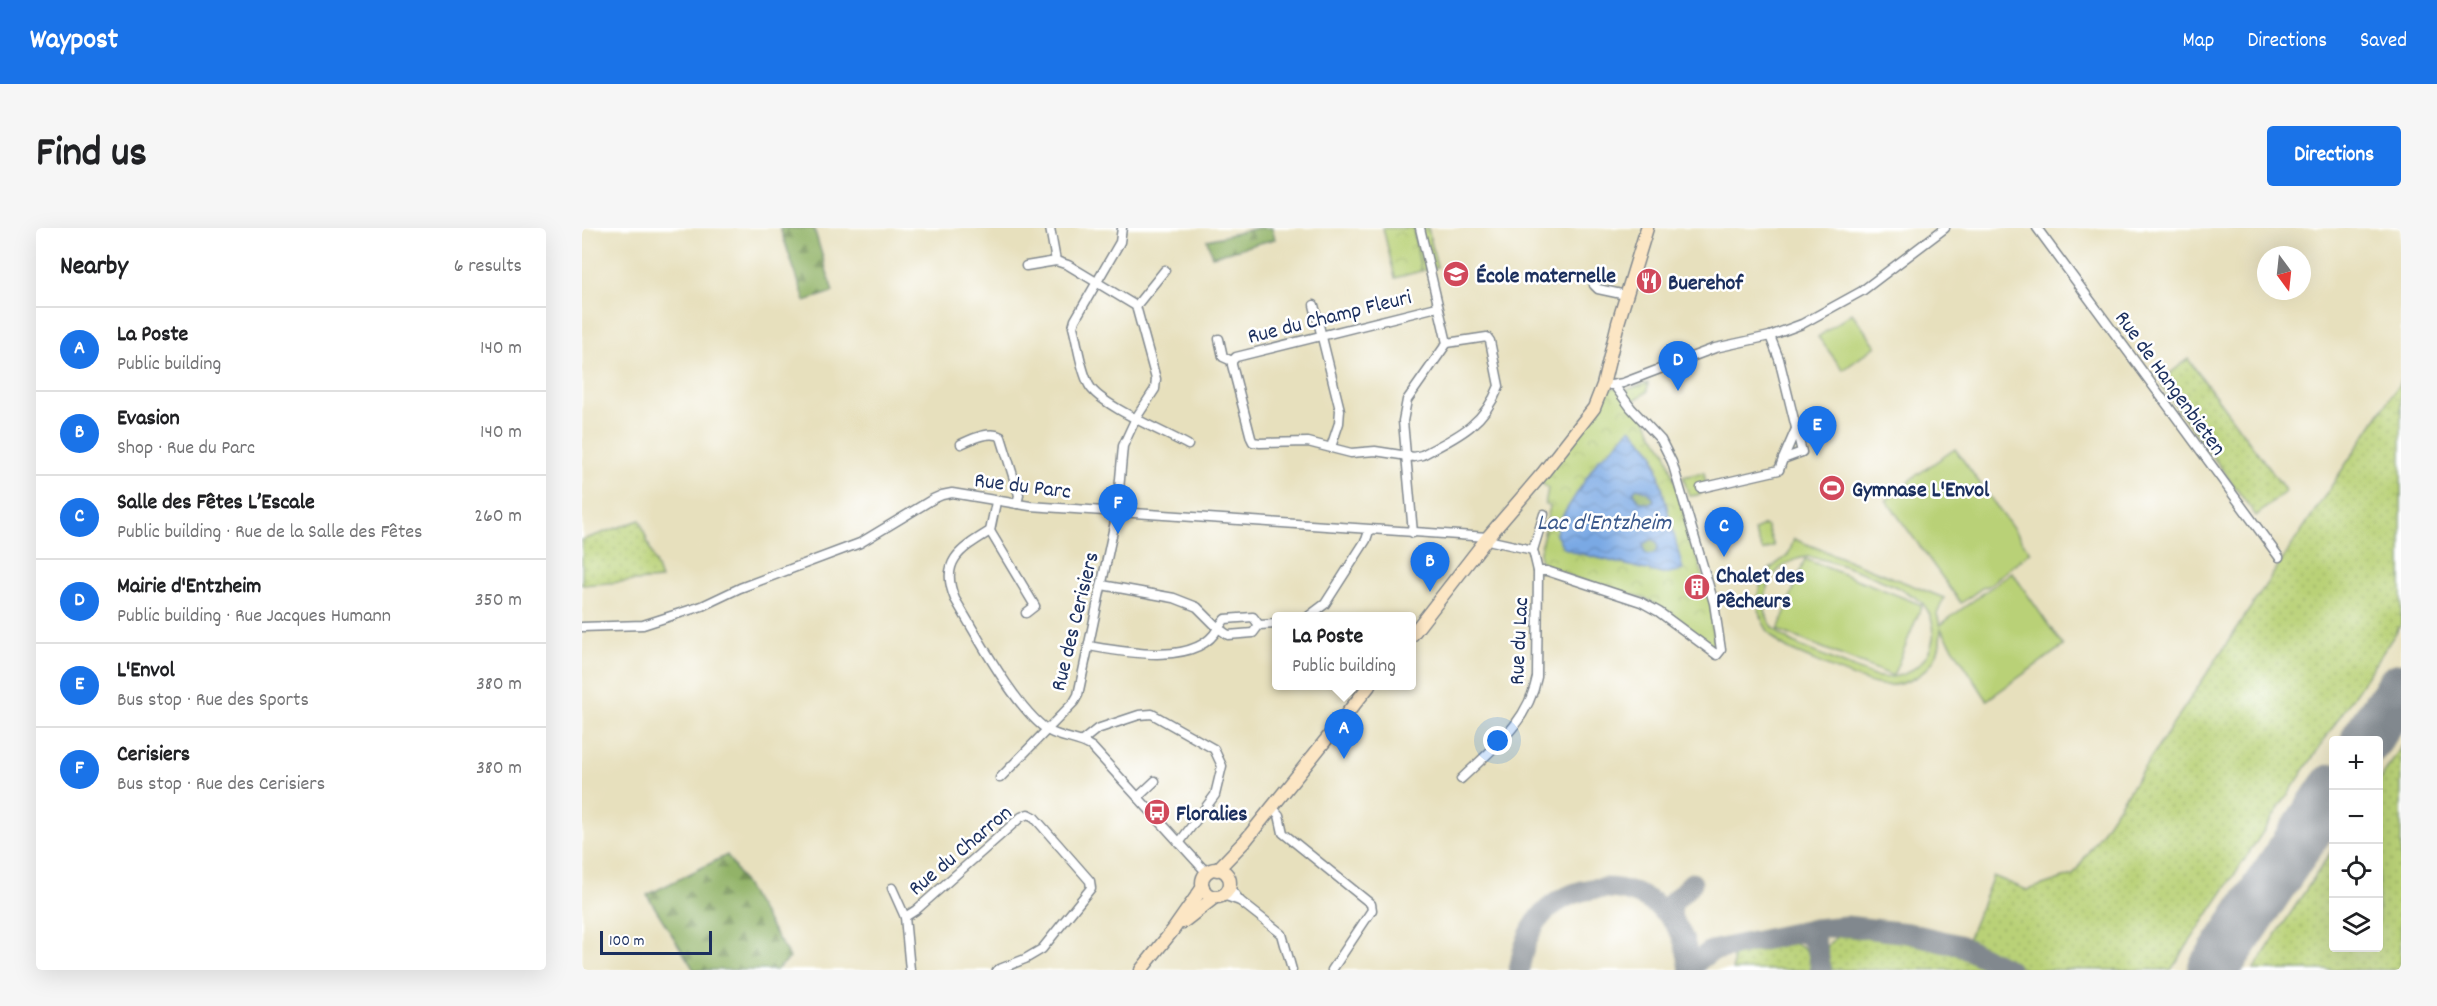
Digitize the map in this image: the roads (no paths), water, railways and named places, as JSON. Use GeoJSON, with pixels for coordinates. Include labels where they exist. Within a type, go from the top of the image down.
{"type":"FeatureCollection","features":[{"type":"Feature","properties":{"kind":"main road"},"geometry":{"type":"LineString","coordinates":[[1416,631],[1488,537],[1588,417],[1609,385],[1626,296],[1647,228]]}},
{"type":"Feature","properties":{"kind":"main road"},"geometry":{"type":"LineString","coordinates":[[1224,889],[1207,894],[1203,887],[1203,879],[1245,841],[1366,690]]}},
{"type":"Feature","properties":{"kind":"main road"},"geometry":{"type":"LineString","coordinates":[[1173,930],[1224,889],[1245,841]]}},
{"type":"Feature","properties":{"kind":"main road"},"geometry":{"type":"LineString","coordinates":[[1212,872],[1224,889]]}},
{"type":"Feature","properties":{"kind":"main road"},"geometry":{"type":"LineString","coordinates":[[1141,970],[1203,887]]}},
{"type":"Feature","properties":{"kind":"street"},"geometry":{"type":"LineString","coordinates":[[1050,228],[1056,261]]}},
{"type":"Feature","properties":{"kind":"street"},"geometry":{"type":"LineString","coordinates":[[1122,228],[1120,242],[1073,327],[1086,378],[1090,388],[1098,395],[1188,445]]}},
{"type":"Feature","properties":{"kind":"street"},"geometry":{"type":"LineString","coordinates":[[1413,533],[1402,420],[1407,400],[1446,343],[1420,228]]}},
{"type":"Feature","properties":{"kind":"street"},"geometry":{"type":"LineString","coordinates":[[1538,571],[1547,571],[1641,602],[1659,612],[1717,655],[1721,650],[1714,603],[1672,462],[1661,440],[1609,385],[1715,348],[1770,336],[1802,324],[1862,291],[1945,228]]}},
{"type":"Feature","properties":{"kind":"street","name":"Rue de Hangenbieten"},"geometry":{"type":"LineString","coordinates":[[2037,228],[2279,557]]}},
{"type":"Feature","properties":{"kind":"street"},"geometry":{"type":"LineString","coordinates":[[1026,266],[1056,261],[1068,265],[1136,306],[1165,270]]}},
{"type":"Feature","properties":{"kind":"street"},"geometry":{"type":"LineString","coordinates":[[1594,285],[1598,289],[1626,296]]}},
{"type":"Feature","properties":{"kind":"street"},"geometry":{"type":"LineString","coordinates":[[1314,305],[1340,411],[1339,423],[1331,447]]}},
{"type":"Feature","properties":{"kind":"street","name":"Rue des Cerisiers"},"geometry":{"type":"LineString","coordinates":[[1000,778],[1048,730],[1078,695],[1117,512],[1123,446],[1136,418],[1155,389],[1156,379],[1136,306]]}},
{"type":"Feature","properties":{"kind":"street","name":"Rue du Champ Fleuri"},"geometry":{"type":"LineString","coordinates":[[1232,361],[1236,357],[1437,307]]}},
{"type":"Feature","properties":{"kind":"street"},"geometry":{"type":"LineString","coordinates":[[1770,336],[1779,359],[1802,452],[1783,459]]}},
{"type":"Feature","properties":{"kind":"street"},"geometry":{"type":"LineString","coordinates":[[1407,456],[1422,455],[1466,432],[1475,424],[1499,386],[1490,341],[1487,338],[1446,343]]}},
{"type":"Feature","properties":{"kind":"street","name":"Rue du Champ Fleuri"},"geometry":{"type":"LineString","coordinates":[[1219,339],[1223,357],[1232,361]]}},
{"type":"Feature","properties":{"kind":"street","name":"Rue du Champ Fleuri"},"geometry":{"type":"LineString","coordinates":[[1232,361],[1253,442],[1308,442],[1351,453],[1375,451],[1407,456]]}},
{"type":"Feature","properties":{"kind":"street"},"geometry":{"type":"LineString","coordinates":[[1701,488],[1779,470],[1796,429]]}},
{"type":"Feature","properties":{"kind":"street"},"geometry":{"type":"LineString","coordinates":[[962,444],[989,435],[996,434],[1001,437],[1019,495],[1017,504]]}},
{"type":"Feature","properties":{"kind":"street","name":"Rue du Parc"},"geometry":{"type":"LineString","coordinates":[[582,627],[643,625],[702,606],[741,588],[860,543],[942,495],[952,494],[1017,504],[1369,531],[1488,537]]}},
{"type":"Feature","properties":{"kind":"street"},"geometry":{"type":"LineString","coordinates":[[996,502],[990,531],[1035,606],[1026,613]]}},
{"type":"Feature","properties":{"kind":"street"},"geometry":{"type":"LineString","coordinates":[[1488,537],[1492,542],[1533,550],[1544,514]]}},
{"type":"Feature","properties":{"kind":"street"},"geometry":{"type":"LineString","coordinates":[[990,531],[963,547],[953,560],[949,576],[950,587],[954,599],[1015,695],[1035,720],[1048,730],[1057,735],[1083,741],[1092,747],[1179,843],[1212,872]]}},
{"type":"Feature","properties":{"kind":"street"},"geometry":{"type":"LineString","coordinates":[[1314,612],[1325,604],[1366,540],[1369,531]]}},
{"type":"Feature","properties":{"kind":"street","name":"Rue du Lac"},"geometry":{"type":"LineString","coordinates":[[1461,779],[1506,736],[1522,717],[1534,693],[1537,676],[1538,571],[1533,550]]}},
{"type":"Feature","properties":{"kind":"street"},"geometry":{"type":"LineString","coordinates":[[1102,585],[1174,598],[1197,608],[1228,635],[1253,633],[1259,625],[1272,624]]}},
{"type":"Feature","properties":{"kind":"street"},"geometry":{"type":"LineString","coordinates":[[1089,646],[1136,654],[1172,653],[1213,638],[1225,619],[1253,617],[1259,625]]}},
{"type":"Feature","properties":{"kind":"street"},"geometry":{"type":"LineString","coordinates":[[1083,741],[1097,729],[1139,714],[1152,714],[1214,749],[1222,766],[1215,795],[1179,843]]}},
{"type":"Feature","properties":{"kind":"street"},"geometry":{"type":"LineString","coordinates":[[1138,797],[1155,781]]}},
{"type":"Feature","properties":{"kind":"street"},"geometry":{"type":"LineString","coordinates":[[1272,807],[1279,815],[1282,832],[1371,904],[1372,910],[1332,970]]}},
{"type":"Feature","properties":{"kind":"street","name":"Rue du Charron"},"geometry":{"type":"LineString","coordinates":[[905,917],[916,910],[1021,817],[1028,814],[1034,817],[1090,881],[1091,888],[1041,949],[1025,959],[997,970]]}},
{"type":"Feature","properties":{"kind":"street"},"geometry":{"type":"LineString","coordinates":[[892,888],[905,917],[909,970]]}},
{"type":"Feature","properties":{"kind":"street"},"geometry":{"type":"LineString","coordinates":[[1224,889],[1281,934],[1292,970]]}},
{"type":"Feature","properties":{"kind":"water","name":"Lac d'Entzheim"},"geometry":{"type":"Polygon","coordinates":[[[1631,428],[1653,453],[1683,570],[1663,574],[1574,552],[1564,548],[1556,535],[1558,523],[1598,460],[1631,428]],[[1636,488],[1633,492],[1639,501],[1647,504],[1654,501],[1647,492],[1636,488]],[[1652,539],[1643,544],[1644,552],[1648,555],[1654,554],[1658,549],[1657,542],[1652,539]]]}},
{"type":"Feature","properties":{"kind":"place","name":"École maternelle"},"geometry":{"type":"Point","coordinates":[1456,274]}},
{"type":"Feature","properties":{"kind":"place","name":"Buerehof"},"geometry":{"type":"Point","coordinates":[1649,281]}},
{"type":"Feature","properties":{"kind":"place","name":"Mairie d'Entzheim"},"geometry":{"type":"Point","coordinates":[1678,391]}},
{"type":"Feature","properties":{"kind":"place","name":"L'Envol"},"geometry":{"type":"Point","coordinates":[1817,456]}},
{"type":"Feature","properties":{"kind":"place","name":"Gymnase L'Envol"},"geometry":{"type":"Point","coordinates":[1832,488]}},
{"type":"Feature","properties":{"kind":"place","name":"Cerisiers"},"geometry":{"type":"Point","coordinates":[1118,534]}},
{"type":"Feature","properties":{"kind":"place","name":"Salle des Fêtes L’Escale"},"geometry":{"type":"Point","coordinates":[1724,557]}},
{"type":"Feature","properties":{"kind":"place","name":"Chalet des Pêcheurs"},"geometry":{"type":"Point","coordinates":[1697,587]}},
{"type":"Feature","properties":{"kind":"place","name":"Evasion"},"geometry":{"type":"Point","coordinates":[1430,592]}},
{"type":"Feature","properties":{"kind":"place","name":"La Poste"},"geometry":{"type":"Point","coordinates":[1344,759]}},
{"type":"Feature","properties":{"kind":"place","name":"Floralies"},"geometry":{"type":"Point","coordinates":[1157,812]}}]}
